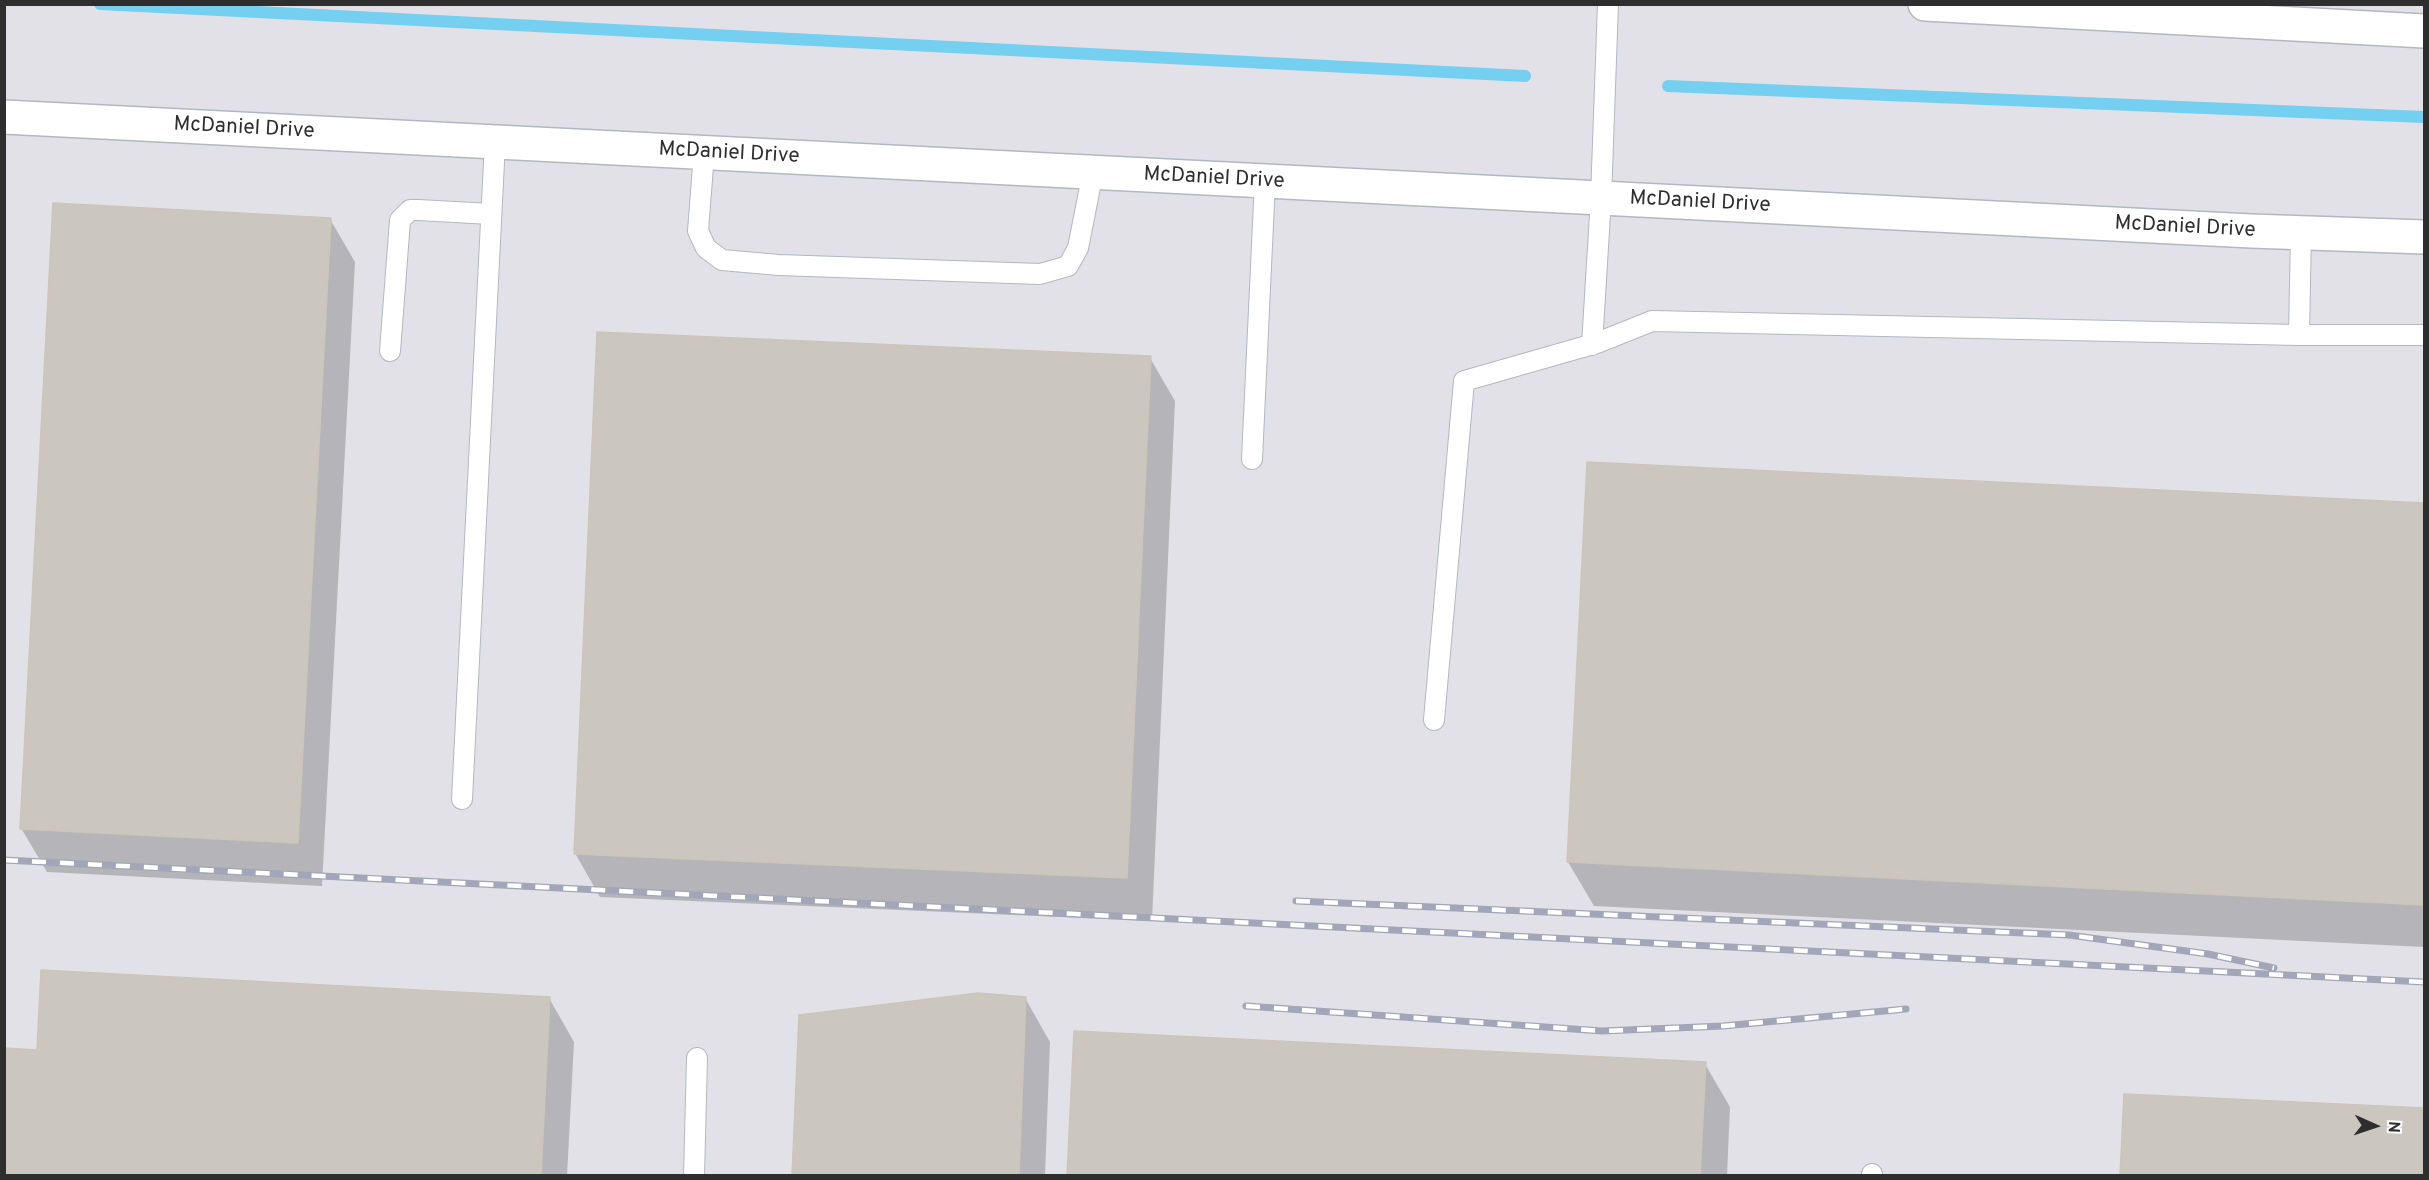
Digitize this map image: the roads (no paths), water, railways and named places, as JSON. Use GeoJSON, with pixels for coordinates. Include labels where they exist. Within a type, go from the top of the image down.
{"type":"FeatureCollection","features":[{"type":"Feature","properties":{"kind":"street"},"geometry":{"type":"LineString","coordinates":[[1926,4],[2424,32]]}},
{"type":"Feature","properties":{"kind":"street","name":"McDaniel Drive"},"geometry":{"type":"LineString","coordinates":[[4,117],[2301,233],[2424,237]]}},
{"type":"Feature","properties":{"kind":"lane"},"geometry":{"type":"LineString","coordinates":[[1592,345],[1601,198],[1608,4]]}},
{"type":"Feature","properties":{"kind":"lane"},"geometry":{"type":"LineString","coordinates":[[462,799],[495,142]]}},
{"type":"Feature","properties":{"kind":"lane"},"geometry":{"type":"LineString","coordinates":[[704,153],[698,231],[706,248],[722,260],[768,265],[1040,274],[1068,266],[1078,248],[1093,172]]}},
{"type":"Feature","properties":{"kind":"lane"},"geometry":{"type":"LineString","coordinates":[[1252,459],[1265,181]]}},
{"type":"Feature","properties":{"kind":"lane"},"geometry":{"type":"LineString","coordinates":[[390,351],[400,219],[410,210],[492,214]]}},
{"type":"Feature","properties":{"kind":"lane"},"geometry":{"type":"LineString","coordinates":[[2299,335],[2301,233]]}},
{"type":"Feature","properties":{"kind":"lane"},"geometry":{"type":"LineString","coordinates":[[1434,720],[1464,381],[1592,345],[1652,321],[2299,335],[2424,335]]}},
{"type":"Feature","properties":{"kind":"lane"},"geometry":{"type":"LineString","coordinates":[[694,1176],[697,1058]]}},
{"type":"Feature","properties":{"kind":"waterway"},"geometry":{"type":"LineString","coordinates":[[100,4],[1525,76]]}},
{"type":"Feature","properties":{"kind":"waterway"},"geometry":{"type":"LineString","coordinates":[[1668,86],[2424,117]]}},
{"type":"Feature","properties":{"kind":"railway"},"geometry":{"type":"LineString","coordinates":[[4,860],[2424,982]]}},
{"type":"Feature","properties":{"kind":"railway"},"geometry":{"type":"LineString","coordinates":[[1296,901],[2069,935],[2208,954],[2274,968]]}},
{"type":"Feature","properties":{"kind":"railway"},"geometry":{"type":"LineString","coordinates":[[1246,1006],[1602,1031],[1723,1026],[1906,1009]]}}]}
